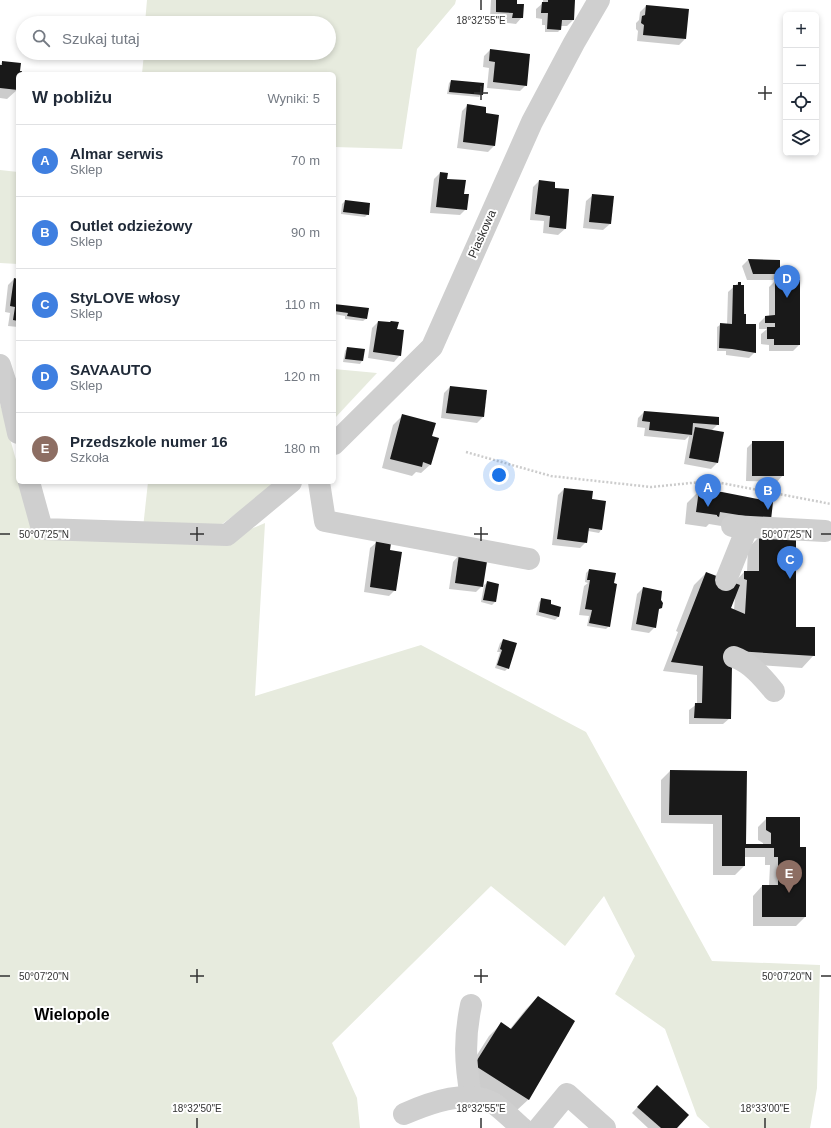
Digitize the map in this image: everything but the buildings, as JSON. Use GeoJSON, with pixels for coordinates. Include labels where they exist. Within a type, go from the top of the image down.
{"type":"FeatureCollection","features":[{"type":"Feature","properties":{"kind":"street","name":"Piaskowa"},"geometry":{"type":"LineString","coordinates":[[336,442],[432,347],[532,122],[574,43],[599,0]]}},
{"type":"Feature","properties":{"kind":"street"},"geometry":{"type":"LineString","coordinates":[[0,364],[9,392],[16,424]]}},
{"type":"Feature","properties":{"kind":"street"},"geometry":{"type":"LineString","coordinates":[[30,484],[42,529],[227,535],[289,484]]}},
{"type":"Feature","properties":{"kind":"street"},"geometry":{"type":"LineString","coordinates":[[319,484],[325,521],[529,560]]}},
{"type":"Feature","properties":{"kind":"street"},"geometry":{"type":"LineString","coordinates":[[726,580],[740,527],[825,531]]}},
{"type":"Feature","properties":{"kind":"street"},"geometry":{"type":"LineString","coordinates":[[734,657],[741,659],[757,672],[774,691]]}},
{"type":"Feature","properties":{"kind":"street"},"geometry":{"type":"LineString","coordinates":[[471,1005],[467,1022],[465,1044],[471,1097]]}},
{"type":"Feature","properties":{"kind":"street"},"geometry":{"type":"LineString","coordinates":[[539,1128],[567,1094],[605,1128]]}},
{"type":"Feature","properties":{"kind":"street"},"geometry":{"type":"LineString","coordinates":[[404,1114],[426,1104],[451,1098],[483,1098],[496,1104],[522,1128]]}},
{"type":"Feature","properties":{"kind":"path"},"geometry":{"type":"LineString","coordinates":[[466,452],[551,476],[651,487],[711,481],[831,504]]}},
{"type":"Feature","properties":{"kind":"shaded area"},"geometry":{"type":"Polygon","coordinates":[[[147,0],[456,0],[455,4],[417,49],[402,149],[336,147],[336,72],[142,72],[143,60],[336,60],[336,16],[146,16],[147,0]]]}},
{"type":"Feature","properties":{"kind":"shaded area"},"geometry":{"type":"Polygon","coordinates":[[[0,170],[16,172],[16,264],[0,263],[0,170]]]}},
{"type":"Feature","properties":{"kind":"shaded area"},"geometry":{"type":"Polygon","coordinates":[[[336,369],[377,373],[336,417],[336,369]]]}},
{"type":"Feature","properties":{"kind":"shaded area"},"geometry":{"type":"Polygon","coordinates":[[[0,403],[16,460],[16,484],[24,484],[42,539],[216,544],[265,523],[255,696],[421,645],[586,732],[712,961],[820,965],[817,1088],[810,1128],[710,1128],[697,1116],[665,1029],[615,994],[635,956],[604,896],[565,946],[491,886],[332,1043],[357,1098],[360,1128],[0,1128],[0,403]]]}},
{"type":"Feature","properties":{"kind":"shaded area"},"geometry":{"type":"Polygon","coordinates":[[[148,484],[273,484],[266,492],[218,527],[143,528],[148,484]]]}},
{"type":"Feature","properties":{"kind":"place","name":"SAVAAUTO"},"geometry":{"type":"Point","coordinates":[787,298]}},
{"type":"Feature","properties":{"kind":"place","name":"Almar serwis"},"geometry":{"type":"Point","coordinates":[708,507]}},
{"type":"Feature","properties":{"kind":"place","name":"Outlet odzieżowy"},"geometry":{"type":"Point","coordinates":[768,510]}},
{"type":"Feature","properties":{"kind":"place","name":"StyLOVE włosy"},"geometry":{"type":"Point","coordinates":[790,579]}},
{"type":"Feature","properties":{"kind":"place","name":"Przedszkole numer 16"},"geometry":{"type":"Point","coordinates":[789,893]}},
{"type":"Feature","properties":{"kind":"district","name":"Wielopole"},"geometry":{"type":"Point","coordinates":[72,1014]}}]}
